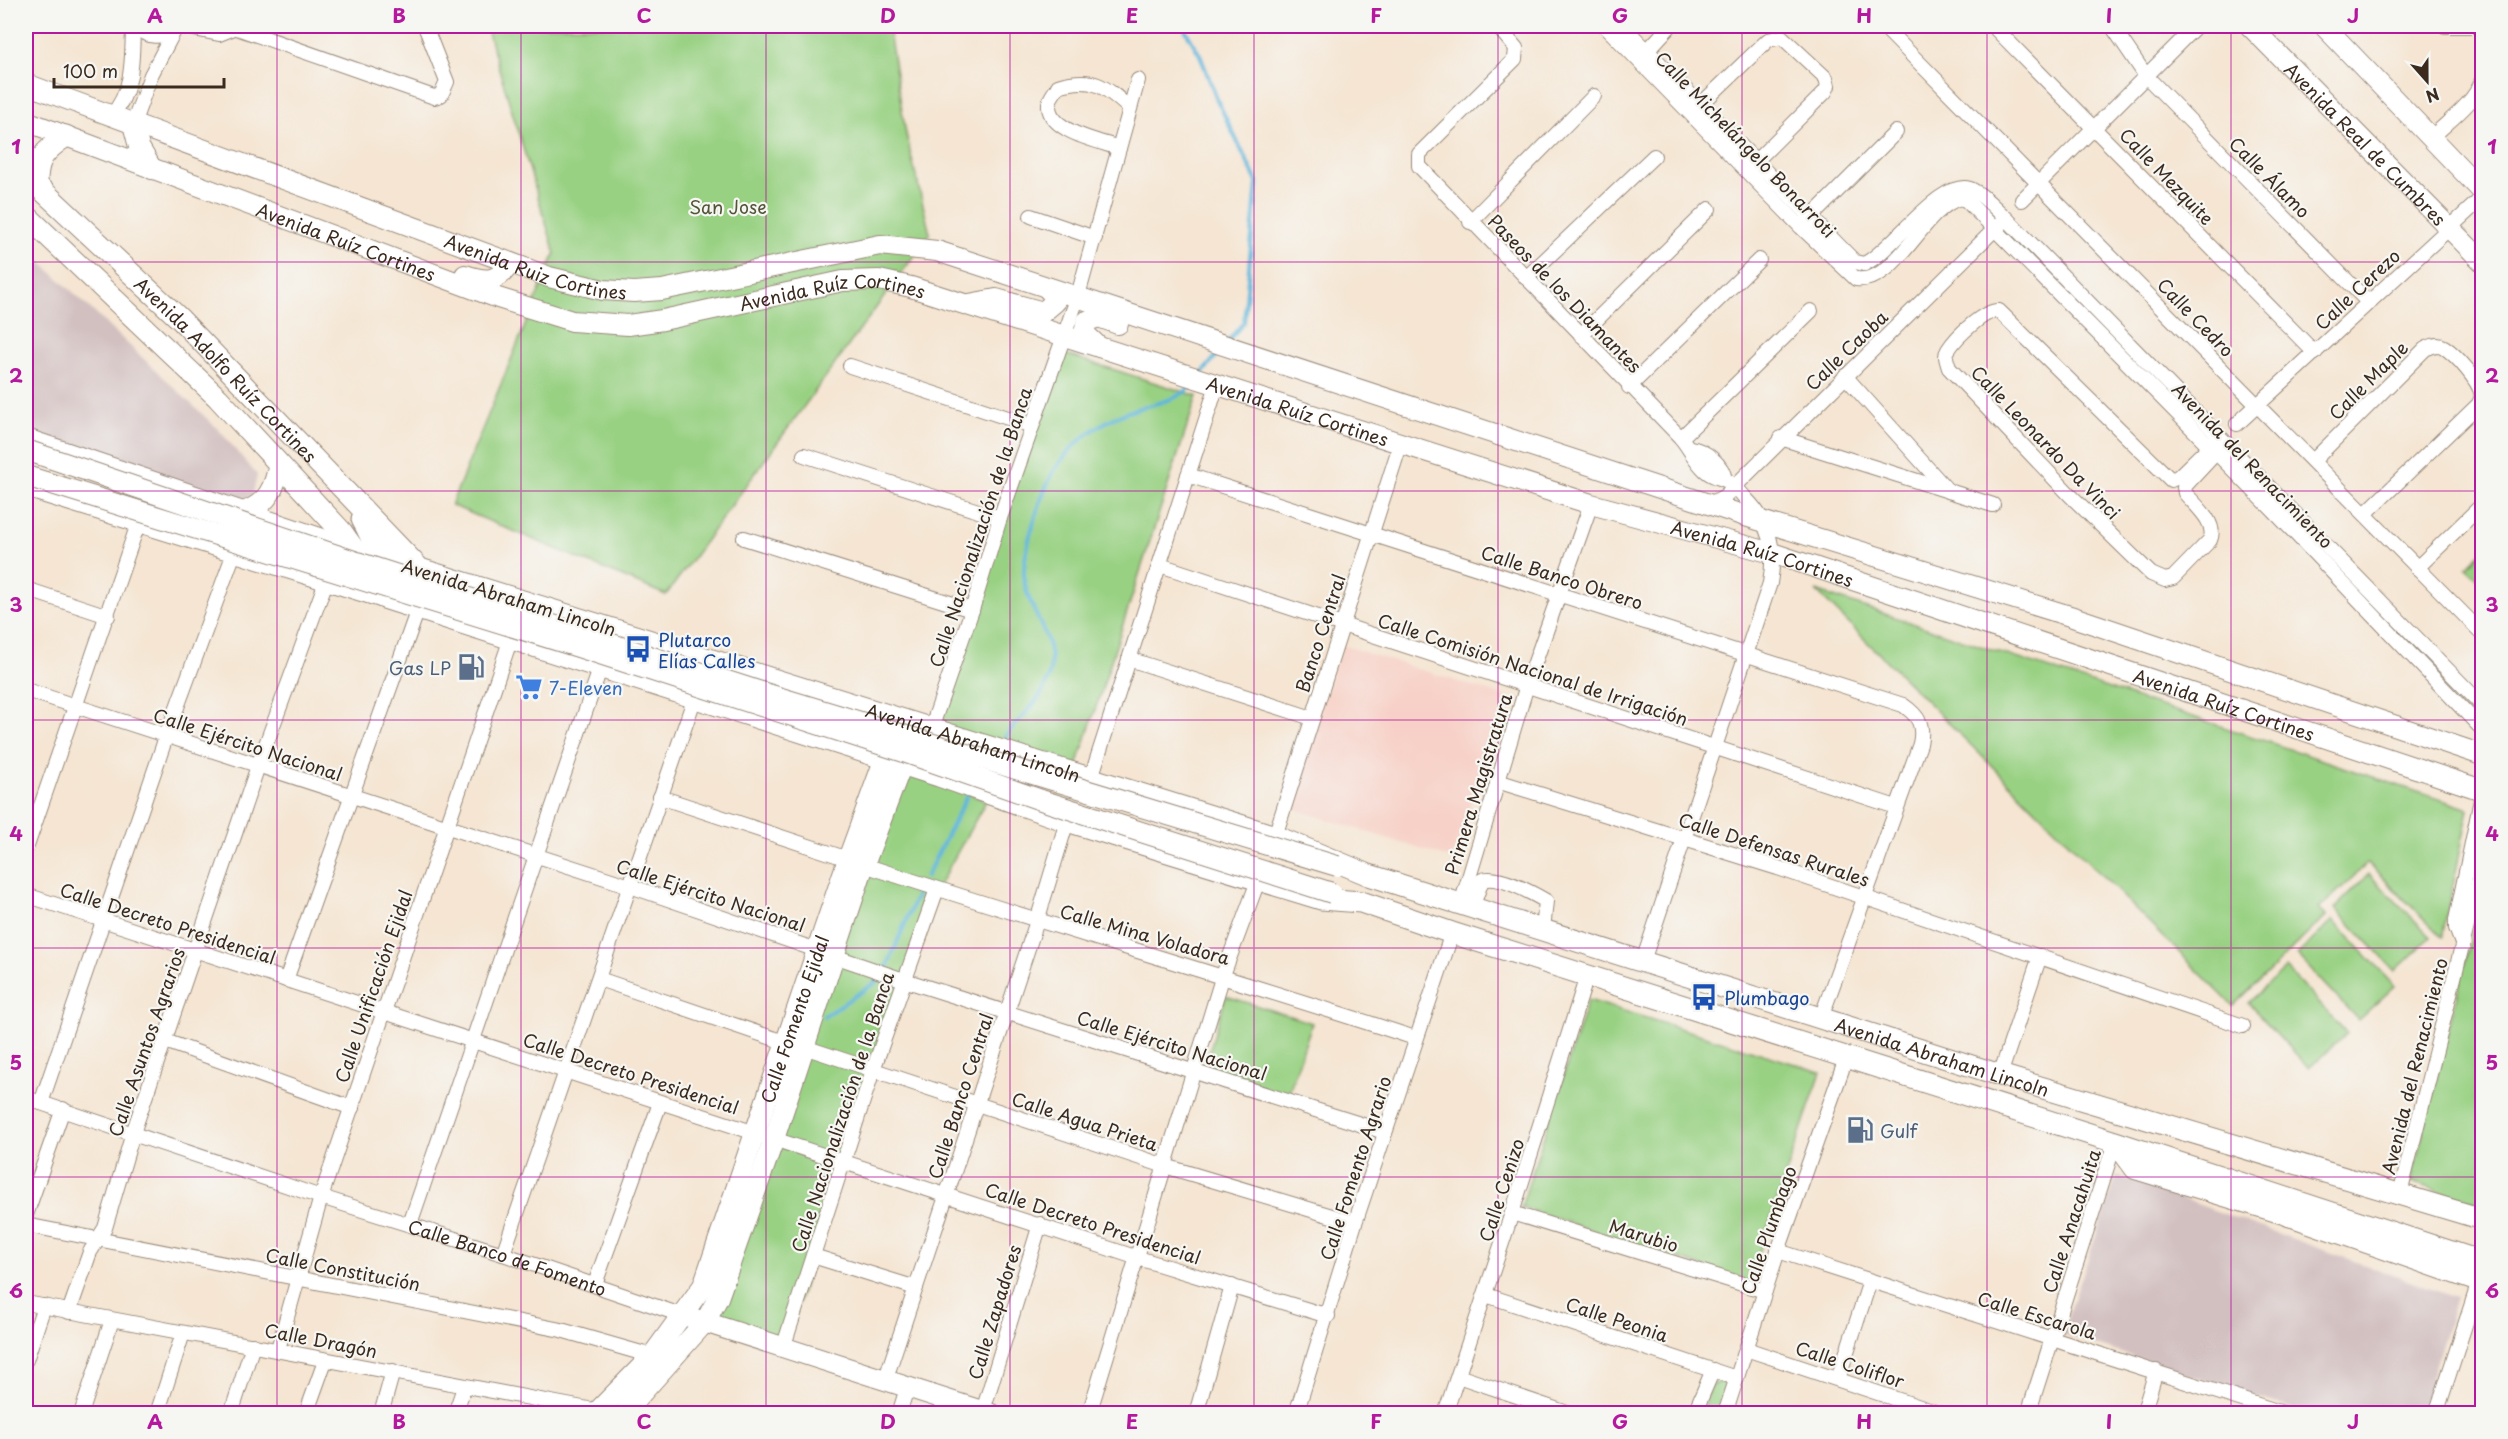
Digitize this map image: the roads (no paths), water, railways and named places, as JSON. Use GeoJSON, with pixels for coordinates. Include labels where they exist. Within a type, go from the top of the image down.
{"type":"FeatureCollection","features":[{"type":"Feature","properties":{"kind":"main road"},"geometry":{"type":"LineString","coordinates":[[31,180],[41,158],[66,136]]}},
{"type":"Feature","properties":{"kind":"main road","name":"Avenida Adolfo Ruíz Cortines"},"geometry":{"type":"LineString","coordinates":[[31,180],[180,319],[420,569]]}},
{"type":"Feature","properties":{"kind":"main road"},"geometry":{"type":"LineString","coordinates":[[28,217],[68,240],[116,283],[133,277]]}},
{"type":"Feature","properties":{"kind":"main road","name":"Avenida Adolfo Ruíz Cortines"},"geometry":{"type":"LineString","coordinates":[[28,217],[218,398],[356,550],[376,593]]}},
{"type":"Feature","properties":{"kind":"main road"},"geometry":{"type":"LineString","coordinates":[[245,512],[263,503],[270,496],[279,465]]}},
{"type":"Feature","properties":{"kind":"main road"},"geometry":{"type":"LineString","coordinates":[[350,496],[379,558],[380,579],[376,593]]}},
{"type":"Feature","properties":{"kind":"main road"},"geometry":{"type":"LineString","coordinates":[[313,501],[326,540],[327,579]]}},
{"type":"Feature","properties":{"kind":"main road","name":"Avenida Abraham Lincoln"},"geometry":{"type":"LineString","coordinates":[[420,569],[1091,778],[1275,837],[1369,875],[2000,1075],[2482,1219]]}},
{"type":"Feature","properties":{"kind":"main road","name":"Avenida Abraham Lincoln"},"geometry":{"type":"LineString","coordinates":[[376,593],[418,609],[939,776],[1067,821],[1322,899],[1361,902],[1452,933],[2264,1190],[2416,1240],[2481,1276]]}},
{"type":"Feature","properties":{"kind":"main road"},"geometry":{"type":"LineString","coordinates":[[939,776],[933,762],[933,754],[939,745],[953,735]]}},
{"type":"Feature","properties":{"kind":"main road"},"geometry":{"type":"LineString","coordinates":[[2264,1190],[2290,1216]]}},
{"type":"Feature","properties":{"kind":"main road"},"geometry":{"type":"LineString","coordinates":[[2416,1240],[2442,1267]]}},
{"type":"Feature","properties":{"kind":"street"},"geometry":{"type":"LineString","coordinates":[[111,116],[124,98],[132,68],[134,26],[151,36],[177,28],[219,34],[238,28],[434,97],[441,95],[447,82],[425,26]]}},
{"type":"Feature","properties":{"kind":"street","name":"Paseos de los Diamantes"},"geometry":{"type":"LineString","coordinates":[[1497,26],[1516,48],[1515,59],[1419,154],[1417,161],[1419,166],[1470,222],[1685,443],[1696,461],[1718,480],[1729,483],[1759,512],[1763,520]]}},
{"type":"Feature","properties":{"kind":"street","name":"Calle Michelángelo Bonarroti"},"geometry":{"type":"LineString","coordinates":[[1605,26],[1696,109],[1757,160],[1848,273],[1856,279],[1865,281]]}},
{"type":"Feature","properties":{"kind":"street","name":"Calle Michelángelo Bonarroti"},"geometry":{"type":"LineString","coordinates":[[1623,26],[1696,109],[1806,222],[1855,262],[1864,264]]}},
{"type":"Feature","properties":{"kind":"street"},"geometry":{"type":"LineString","coordinates":[[1647,51],[1670,26]]}},
{"type":"Feature","properties":{"kind":"street","name":"Calle Cedro"},"geometry":{"type":"LineString","coordinates":[[1883,26],[2040,182],[2257,406],[2314,460],[2482,633]]}},
{"type":"Feature","properties":{"kind":"street","name":"Calle Mezquite"},"geometry":{"type":"LineString","coordinates":[[1993,26],[2315,352]]}},
{"type":"Feature","properties":{"kind":"street","name":"Calle Álamo"},"geometry":{"type":"LineString","coordinates":[[2112,26],[2146,76],[2369,303]]}},
{"type":"Feature","properties":{"kind":"street"},"geometry":{"type":"LineString","coordinates":[[2022,200],[2196,26]]}},
{"type":"Feature","properties":{"kind":"street","name":"Avenida Real de Cumbres"},"geometry":{"type":"LineString","coordinates":[[2250,26],[2482,261]]}},
{"type":"Feature","properties":{"kind":"street"},"geometry":{"type":"LineString","coordinates":[[2324,26],[2482,191]]}},
{"type":"Feature","properties":{"kind":"street"},"geometry":{"type":"LineString","coordinates":[[2445,26],[2482,26]]}},
{"type":"Feature","properties":{"kind":"street"},"geometry":{"type":"LineString","coordinates":[[133,124],[151,75],[177,28]]}},
{"type":"Feature","properties":{"kind":"street"},"geometry":{"type":"LineString","coordinates":[[1696,109],[1774,36],[1782,37],[1826,78],[1828,86],[1825,92],[1757,160]]}},
{"type":"Feature","properties":{"kind":"street"},"geometry":{"type":"LineString","coordinates":[[1119,148],[1062,128],[1051,115],[1049,102],[1058,86],[1078,80],[1096,83],[1112,92],[1129,108]]}},
{"type":"Feature","properties":{"kind":"street","name":"Calle Nacionalización de la Banca"},"geometry":{"type":"LineString","coordinates":[[915,724],[972,610],[1000,518],[1077,299],[1138,80]]}},
{"type":"Feature","properties":{"kind":"street"},"geometry":{"type":"LineString","coordinates":[[2431,138],[2480,89],[2482,80]]}},
{"type":"Feature","properties":{"kind":"street"},"geometry":{"type":"LineString","coordinates":[[26,84],[133,124]]}},
{"type":"Feature","properties":{"kind":"street"},"geometry":{"type":"LineString","coordinates":[[1470,222],[1594,96]]}},
{"type":"Feature","properties":{"kind":"street"},"geometry":{"type":"LineString","coordinates":[[124,98],[139,147],[152,169]]}},
{"type":"Feature","properties":{"kind":"street","name":"Avenida Ruíz Cortines"},"geometry":{"type":"LineString","coordinates":[[26,121],[541,313],[598,324],[628,325],[663,320],[843,281],[879,279],[966,304],[1591,504],[1772,553],[2482,790]]}},
{"type":"Feature","properties":{"kind":"street","name":"Avenida Ruiz Cortines"},"geometry":{"type":"LineString","coordinates":[[133,124],[510,263],[573,285],[603,290],[634,292],[662,290],[880,245],[921,248],[952,255]]}},
{"type":"Feature","properties":{"kind":"street"},"geometry":{"type":"LineString","coordinates":[[1806,222],[1896,132]]}},
{"type":"Feature","properties":{"kind":"street"},"geometry":{"type":"LineString","coordinates":[[1526,278],[1654,156]]}},
{"type":"Feature","properties":{"kind":"street"},"geometry":{"type":"LineString","coordinates":[[1954,188],[1962,193],[1945,206],[1881,273],[1865,281],[1864,264],[1879,255],[1939,197],[1954,188]]}},
{"type":"Feature","properties":{"kind":"street","name":"Avenida del Renacimiento"},"geometry":{"type":"LineString","coordinates":[[2217,445],[2006,218],[1974,190],[1962,193],[1994,230],[2482,705]]}},
{"type":"Feature","properties":{"kind":"street","name":"Calle Cerezo"},"geometry":{"type":"LineString","coordinates":[[2237,424],[2482,198]]}},
{"type":"Feature","properties":{"kind":"street"},"geometry":{"type":"LineString","coordinates":[[1581,335],[1709,208]]}},
{"type":"Feature","properties":{"kind":"street"},"geometry":{"type":"LineString","coordinates":[[1031,216],[1095,238]]}},
{"type":"Feature","properties":{"kind":"street","name":"Calle Caoba"},"geometry":{"type":"LineString","coordinates":[[1710,504],[1720,500],[1729,483],[1782,438],[2006,218]]}},
{"type":"Feature","properties":{"kind":"street"},"geometry":{"type":"LineString","coordinates":[[340,238],[367,240],[481,280],[491,280],[502,275],[510,263]]}},
{"type":"Feature","properties":{"kind":"street","name":"Avenida Ruíz Cortines"},"geometry":{"type":"LineString","coordinates":[[952,255],[1077,299],[1710,504],[2070,616],[2482,754]]}},
{"type":"Feature","properties":{"kind":"street"},"geometry":{"type":"LineString","coordinates":[[1629,387],[1759,260]]}},
{"type":"Feature","properties":{"kind":"street"},"geometry":{"type":"LineString","coordinates":[[966,304],[996,299],[1043,312],[1055,302],[1054,296],[1047,288]]}},
{"type":"Feature","properties":{"kind":"street"},"geometry":{"type":"LineString","coordinates":[[1685,443],[1811,311]]}},
{"type":"Feature","properties":{"kind":"street","name":"Calle Leonardo Da Vinci"},"geometry":{"type":"LineString","coordinates":[[1999,311],[2171,480],[2178,477],[2217,445],[2184,490],[2212,526],[2213,534],[2210,540],[2173,578],[2158,578],[2070,495],[1949,368],[1946,358],[1948,350],[1984,313],[1999,311]]}},
{"type":"Feature","properties":{"kind":"street"},"geometry":{"type":"LineString","coordinates":[[1100,347],[1084,333],[1087,321],[1092,318],[1099,318],[1163,338],[1200,338]]}},
{"type":"Feature","properties":{"kind":"street","name":"Calle Maple"},"geometry":{"type":"LineString","coordinates":[[2314,460],[2425,349],[2435,345],[2443,346],[2460,363],[2481,387],[2482,396],[2479,404],[2366,513]]}},
{"type":"Feature","properties":{"kind":"street"},"geometry":{"type":"LineString","coordinates":[[850,366],[1032,426]]}},
{"type":"Feature","properties":{"kind":"street"},"geometry":{"type":"LineString","coordinates":[[1845,376],[1949,491]]}},
{"type":"Feature","properties":{"kind":"street"},"geometry":{"type":"LineString","coordinates":[[1091,778],[1217,386]]}},
{"type":"Feature","properties":{"kind":"street"},"geometry":{"type":"LineString","coordinates":[[1782,438],[1993,505]]}},
{"type":"Feature","properties":{"kind":"street","name":"Avenida Abraham Lincoln"},"geometry":{"type":"LineString","coordinates":[[26,439],[379,558],[420,569]]}},
{"type":"Feature","properties":{"kind":"street","name":"Banco Central"},"geometry":{"type":"LineString","coordinates":[[1275,837],[1401,442]]}},
{"type":"Feature","properties":{"kind":"street","name":"Avenida Abraham Lincoln"},"geometry":{"type":"LineString","coordinates":[[26,450],[345,558],[758,691],[1369,875]]}},
{"type":"Feature","properties":{"kind":"street"},"geometry":{"type":"LineString","coordinates":[[804,455],[1000,518]]}},
{"type":"Feature","properties":{"kind":"street","name":"Calle Banco Obrero"},"geometry":{"type":"LineString","coordinates":[[1188,475],[1903,705],[1920,720],[1923,732],[1896,807]]}},
{"type":"Feature","properties":{"kind":"street"},"geometry":{"type":"LineString","coordinates":[[26,476],[578,647],[904,752],[1041,800],[1361,902]]}},
{"type":"Feature","properties":{"kind":"street","name":"Avenida Abraham Lincoln"},"geometry":{"type":"LineString","coordinates":[[26,487],[138,524],[376,593]]}},
{"type":"Feature","properties":{"kind":"street","name":"Primera Magistratura"},"geometry":{"type":"LineString","coordinates":[[1467,906],[1497,781],[1527,685],[1591,504]]}},
{"type":"Feature","properties":{"kind":"street"},"geometry":{"type":"LineString","coordinates":[[2417,568],[2482,505]]}},
{"type":"Feature","properties":{"kind":"street","name":"Avenida del Renacimiento"},"geometry":{"type":"LineString","coordinates":[[2280,508],[2482,729]]}},
{"type":"Feature","properties":{"kind":"street"},"geometry":{"type":"LineString","coordinates":[[1643,961],[1771,575],[1770,534],[1763,520]]}},
{"type":"Feature","properties":{"kind":"street"},"geometry":{"type":"LineString","coordinates":[[264,560],[276,555],[280,548],[280,539],[273,523]]}},
{"type":"Feature","properties":{"kind":"street"},"geometry":{"type":"LineString","coordinates":[[26,849],[138,524]]}},
{"type":"Feature","properties":{"kind":"street"},"geometry":{"type":"LineString","coordinates":[[744,538],[972,610]]}},
{"type":"Feature","properties":{"kind":"street"},"geometry":{"type":"LineString","coordinates":[[41,1103],[166,737],[234,553]]}},
{"type":"Feature","properties":{"kind":"street","name":"Calle Comisión Nacional de Irrigación"},"geometry":{"type":"LineString","coordinates":[[1160,565],[1896,807]]}},
{"type":"Feature","properties":{"kind":"street","name":"Calle Asuntos Agrarios"},"geometry":{"type":"LineString","coordinates":[[69,1312],[84,1268],[105,1228],[133,1133],[258,766],[327,579]]}},
{"type":"Feature","properties":{"kind":"street"},"geometry":{"type":"LineString","coordinates":[[26,589],[108,616]]}},
{"type":"Feature","properties":{"kind":"street"},"geometry":{"type":"LineString","coordinates":[[286,980],[418,609]]}},
{"type":"Feature","properties":{"kind":"street","name":"Calle Unificación Ejidal"},"geometry":{"type":"LineString","coordinates":[[278,1349],[321,1197],[511,638]]}},
{"type":"Feature","properties":{"kind":"street"},"geometry":{"type":"LineString","coordinates":[[1129,659],[1312,718]]}},
{"type":"Feature","properties":{"kind":"street"},"geometry":{"type":"LineString","coordinates":[[410,1224],[601,666]]}},
{"type":"Feature","properties":{"kind":"street","name":"Calle Ejército Nacional"},"geometry":{"type":"LineString","coordinates":[[26,690],[537,858],[630,886],[904,980],[1385,1132]]}},
{"type":"Feature","properties":{"kind":"street"},"geometry":{"type":"LineString","coordinates":[[503,1254],[568,1071],[695,697]]}},
{"type":"Feature","properties":{"kind":"street","name":"Calle Fomento Ejidal"},"geometry":{"type":"LineString","coordinates":[[623,1413],[705,1322],[718,1298],[765,1136],[856,862],[893,762],[915,724]]}},
{"type":"Feature","properties":{"kind":"street","name":"Calle Defensas Rurales"},"geometry":{"type":"LineString","coordinates":[[1497,781],[1865,898],[2243,1026]]}},
{"type":"Feature","properties":{"kind":"street","name":"Avenida del Renacimiento"},"geometry":{"type":"LineString","coordinates":[[2463,946],[2456,928],[2456,920],[2482,795]]}},
{"type":"Feature","properties":{"kind":"street","name":"Calle Mina Voladora"},"geometry":{"type":"LineString","coordinates":[[660,797],[1037,921],[1223,975],[1415,1038]]}},
{"type":"Feature","properties":{"kind":"street"},"geometry":{"type":"LineString","coordinates":[[1821,1018],[1896,807]]}},
{"type":"Feature","properties":{"kind":"street","name":"Calle Banco Central"},"geometry":{"type":"LineString","coordinates":[[885,1381],[1037,921],[1067,821]]}},
{"type":"Feature","properties":{"kind":"street","name":"Avenida del Renacimiento"},"geometry":{"type":"LineString","coordinates":[[2400,1194],[2482,866]]}},
{"type":"Feature","properties":{"kind":"street"},"geometry":{"type":"LineString","coordinates":[[1467,906],[1482,880],[1488,878],[1522,888],[1546,901],[1543,930]]}},
{"type":"Feature","properties":{"kind":"street"},"geometry":{"type":"LineString","coordinates":[[1089,1413],[1223,975],[1258,881]]}},
{"type":"Feature","properties":{"kind":"street","name":"Calle Nacionalización de la Banca"},"geometry":{"type":"LineString","coordinates":[[783,1348],[873,1070],[937,889]]}},
{"type":"Feature","properties":{"kind":"street","name":"Calle Decreto Presidencial"},"geometry":{"type":"LineString","coordinates":[[26,896],[474,1040],[660,1103],[1040,1224],[1138,1258],[1328,1316]]}},
{"type":"Feature","properties":{"kind":"street","name":"Calle Fomento Agrario"},"geometry":{"type":"LineString","coordinates":[[1296,1413],[1415,1038],[1452,933]]}},
{"type":"Feature","properties":{"kind":"street"},"geometry":{"type":"LineString","coordinates":[[2000,1075],[2040,956]]}},
{"type":"Feature","properties":{"kind":"street","name":"Calle Cenizo"},"geometry":{"type":"LineString","coordinates":[[1445,1413],[1486,1295],[1587,976]]}},
{"type":"Feature","properties":{"kind":"street","name":"Calle Agua Prieta"},"geometry":{"type":"LineString","coordinates":[[599,979],[1165,1166],[1355,1223]]}},
{"type":"Feature","properties":{"kind":"street"},"geometry":{"type":"LineString","coordinates":[[165,1041],[352,1108]]}},
{"type":"Feature","properties":{"kind":"street","name":"Calle Plumbago"},"geometry":{"type":"LineString","coordinates":[[1725,1413],[1778,1251],[1846,1058]]}},
{"type":"Feature","properties":{"kind":"street","name":"Calle Banco de Fomento"},"geometry":{"type":"LineString","coordinates":[[26,1098],[321,1197],[595,1284],[684,1316],[987,1412]]}},
{"type":"Feature","properties":{"kind":"street"},"geometry":{"type":"LineString","coordinates":[[595,1284],[660,1103]]}},
{"type":"Feature","properties":{"kind":"street"},"geometry":{"type":"LineString","coordinates":[[26,1215],[63,1109]]}},
{"type":"Feature","properties":{"kind":"street","name":"Calle Fomento Ejidal"},"geometry":{"type":"LineString","coordinates":[[600,1413],[652,1356],[684,1316],[703,1286],[765,1136]]}},
{"type":"Feature","properties":{"kind":"street"},"geometry":{"type":"LineString","coordinates":[[2115,1142],[2135,1169],[2290,1216],[2442,1267],[2481,1276],[2436,1413]]}},
{"type":"Feature","properties":{"kind":"street","name":"Calle Anacahuita"},"geometry":{"type":"LineString","coordinates":[[2028,1413],[2115,1142]]}},
{"type":"Feature","properties":{"kind":"street","name":"Marubio"},"geometry":{"type":"LineString","coordinates":[[1512,1213],[1765,1291]]}},
{"type":"Feature","properties":{"kind":"street","name":"Calle Zapadores"},"geometry":{"type":"LineString","coordinates":[[987,1412],[1040,1224]]}},
{"type":"Feature","properties":{"kind":"street","name":"Calle Constitución"},"geometry":{"type":"LineString","coordinates":[[26,1225],[561,1330],[652,1356]]}},
{"type":"Feature","properties":{"kind":"street","name":"Calle Escarola"},"geometry":{"type":"LineString","coordinates":[[1778,1251],[2156,1371],[2255,1409],[2286,1413]]}},
{"type":"Feature","properties":{"kind":"street"},"geometry":{"type":"LineString","coordinates":[[813,1256],[916,1288]]}},
{"type":"Feature","properties":{"kind":"street"},"geometry":{"type":"LineString","coordinates":[[1838,1379],[1870,1281]]}},
{"type":"Feature","properties":{"kind":"street"},"geometry":{"type":"LineString","coordinates":[[1196,1413],[1232,1286]]}},
{"type":"Feature","properties":{"kind":"street","name":"Calle Peonia"},"geometry":{"type":"LineString","coordinates":[[1486,1295],[1736,1378]]}},
{"type":"Feature","properties":{"kind":"street","name":"Calle Dragón"},"geometry":{"type":"LineString","coordinates":[[26,1303],[278,1349],[325,1361],[393,1371],[600,1413]]}},
{"type":"Feature","properties":{"kind":"street"},"geometry":{"type":"LineString","coordinates":[[26,1360],[44,1306]]}},
{"type":"Feature","properties":{"kind":"street"},"geometry":{"type":"LineString","coordinates":[[81,1413],[112,1320]]}},
{"type":"Feature","properties":{"kind":"street"},"geometry":{"type":"LineString","coordinates":[[157,1413],[183,1333]]}},
{"type":"Feature","properties":{"kind":"street"},"geometry":{"type":"LineString","coordinates":[[231,1413],[253,1345]]}},
{"type":"Feature","properties":{"kind":"street","name":"Calle Coliflor"},"geometry":{"type":"LineString","coordinates":[[1746,1349],[1941,1413]]}},
{"type":"Feature","properties":{"kind":"street"},"geometry":{"type":"LineString","coordinates":[[306,1413],[325,1361]]}},
{"type":"Feature","properties":{"kind":"street"},"geometry":{"type":"LineString","coordinates":[[1694,1413],[1713,1370]]}},
{"type":"Feature","properties":{"kind":"street"},"geometry":{"type":"LineString","coordinates":[[381,1413],[393,1371]]}},
{"type":"Feature","properties":{"kind":"street"},"geometry":{"type":"LineString","coordinates":[[2143,1413],[2156,1371]]}},
{"type":"Feature","properties":{"kind":"street"},"geometry":{"type":"LineString","coordinates":[[1458,1376],[1570,1413]]}},
{"type":"Feature","properties":{"kind":"street"},"geometry":{"type":"LineString","coordinates":[[455,1413],[464,1387]]}},
{"type":"Feature","properties":{"kind":"street"},"geometry":{"type":"LineString","coordinates":[[899,1413],[907,1388]]}},
{"type":"Feature","properties":{"kind":"waterway"},"geometry":{"type":"LineString","coordinates":[[1183,26],[1200,55],[1218,102],[1257,182],[1244,322],[1228,341]]}},
{"type":"Feature","properties":{"kind":"waterway"},"geometry":{"type":"LineString","coordinates":[[1202,374],[1220,351]]}},
{"type":"Feature","properties":{"kind":"waterway"},"geometry":{"type":"LineString","coordinates":[[1005,737],[1040,695],[1048,679],[1051,666],[1048,642],[1028,597],[1024,574],[1032,527],[1054,471],[1080,440],[1102,424],[1127,412],[1175,397],[1193,385]]}},
{"type":"Feature","properties":{"kind":"waterway"},"geometry":{"type":"LineString","coordinates":[[926,877],[967,796]]}},
{"type":"Feature","properties":{"kind":"waterway"},"geometry":{"type":"LineString","coordinates":[[887,967],[918,892]]}},
{"type":"Feature","properties":{"kind":"waterway"},"geometry":{"type":"LineString","coordinates":[[824,1016],[878,981]]}},
{"type":"Feature","properties":{"kind":"place","name":"Plutarco Elías Calles"},"geometry":{"type":"Point","coordinates":[638,649]}},
{"type":"Feature","properties":{"kind":"place","name":"Gas LP"},"geometry":{"type":"Point","coordinates":[471,667]}},
{"type":"Feature","properties":{"kind":"place","name":"7-Eleven"},"geometry":{"type":"Point","coordinates":[529,687]}},
{"type":"Feature","properties":{"kind":"place","name":"Plumbago"},"geometry":{"type":"Point","coordinates":[1704,997]}},
{"type":"Feature","properties":{"kind":"place","name":"Gulf"},"geometry":{"type":"Point","coordinates":[1860,1130]}},
{"type":"Feature","properties":{"kind":"park label","name":"San Jose"},"geometry":{"type":"Point","coordinates":[728,206]}}]}
